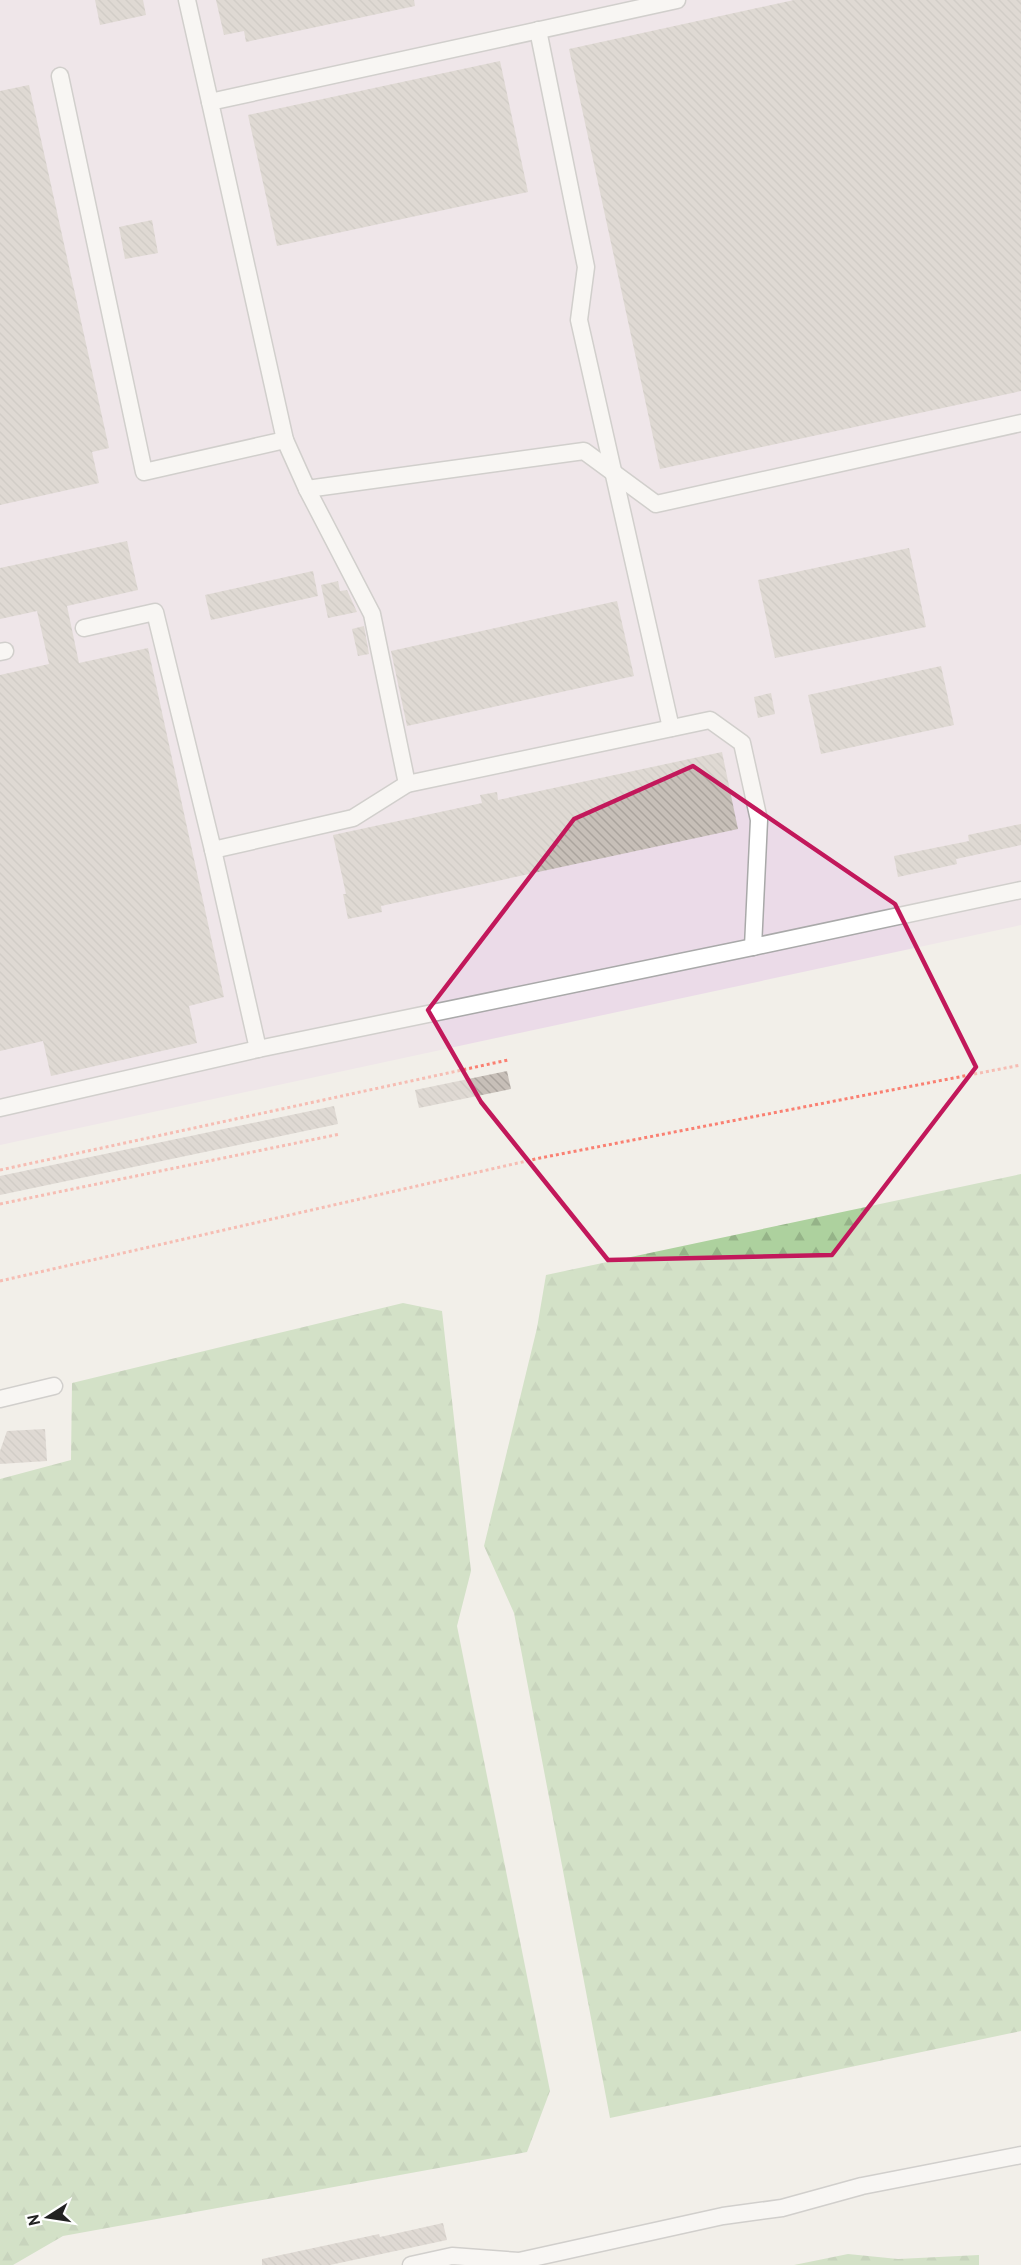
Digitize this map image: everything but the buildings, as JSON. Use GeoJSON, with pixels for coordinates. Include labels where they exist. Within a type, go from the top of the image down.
{"type":"FeatureCollection","features":[{"type":"Feature","properties":{"kind":"lane"},"geometry":{"type":"LineString","coordinates":[[187,0],[285,440],[307,489],[372,614],[406,784]]}},
{"type":"Feature","properties":{"kind":"lane"},"geometry":{"type":"LineString","coordinates":[[210,102],[677,0]]}},
{"type":"Feature","properties":{"kind":"lane"},"geometry":{"type":"LineString","coordinates":[[538,30],[586,267],[579,320],[671,728]]}},
{"type":"Feature","properties":{"kind":"lane"},"geometry":{"type":"LineString","coordinates":[[60,76],[144,472],[285,440]]}},
{"type":"Feature","properties":{"kind":"lane"},"geometry":{"type":"LineString","coordinates":[[307,489],[584,451],[656,504],[1021,423]]}},
{"type":"Feature","properties":{"kind":"lane"},"geometry":{"type":"LineString","coordinates":[[84,628],[155,612],[213,849],[258,1049]]}},
{"type":"Feature","properties":{"kind":"lane"},"geometry":{"type":"LineString","coordinates":[[213,849],[353,818],[406,784],[710,720],[742,743],[759,820],[753,947]]}},
{"type":"Feature","properties":{"kind":"lane"},"geometry":{"type":"LineString","coordinates":[[0,1108],[258,1049],[1021,890]]}},
{"type":"Feature","properties":{"kind":"lane"},"geometry":{"type":"LineString","coordinates":[[0,1399],[54,1386]]}},
{"type":"Feature","properties":{"kind":"lane"},"geometry":{"type":"LineString","coordinates":[[411,2265],[452,2256],[519,2261],[723,2216],[782,2208],[862,2186],[1021,2155]]}},
{"type":"Feature","properties":{"kind":"path"},"geometry":{"type":"LineString","coordinates":[[0,1170],[508,1060]]}},
{"type":"Feature","properties":{"kind":"path"},"geometry":{"type":"LineString","coordinates":[[0,1281],[540,1158],[1021,1065]]}},
{"type":"Feature","properties":{"kind":"path"},"geometry":{"type":"LineString","coordinates":[[0,1204],[340,1134]]}},
{"type":"Feature","properties":{"kind":"highlighted area"},"geometry":{"type":"Polygon","coordinates":[[[693,766],[895,904],[976,1067],[832,1255],[608,1260],[481,1102],[428,1010],[574,819],[693,766]]]}},
{"type":"Feature","properties":{"kind":"shaded area"},"geometry":{"type":"Polygon","coordinates":[[[0,0],[1021,0],[1021,925],[0,1145],[0,0]]]}},
{"type":"Feature","properties":{"kind":"green space"},"geometry":{"type":"Polygon","coordinates":[[[1021,1174],[1021,2031],[610,2118],[514,1613],[484,1546],[537,1328],[546,1275],[1021,1174]]]}},
{"type":"Feature","properties":{"kind":"green space"},"geometry":{"type":"Polygon","coordinates":[[[403,1303],[442,1311],[471,1571],[457,1626],[550,2091],[527,2152],[63,2236],[13,2265],[0,2265],[0,1479],[71,1460],[72,1383],[403,1303]]]}},
{"type":"Feature","properties":{"kind":"green space"},"geometry":{"type":"Polygon","coordinates":[[[848,2254],[898,2259],[979,2255],[979,2265],[794,2265],[848,2254]]]}}]}
